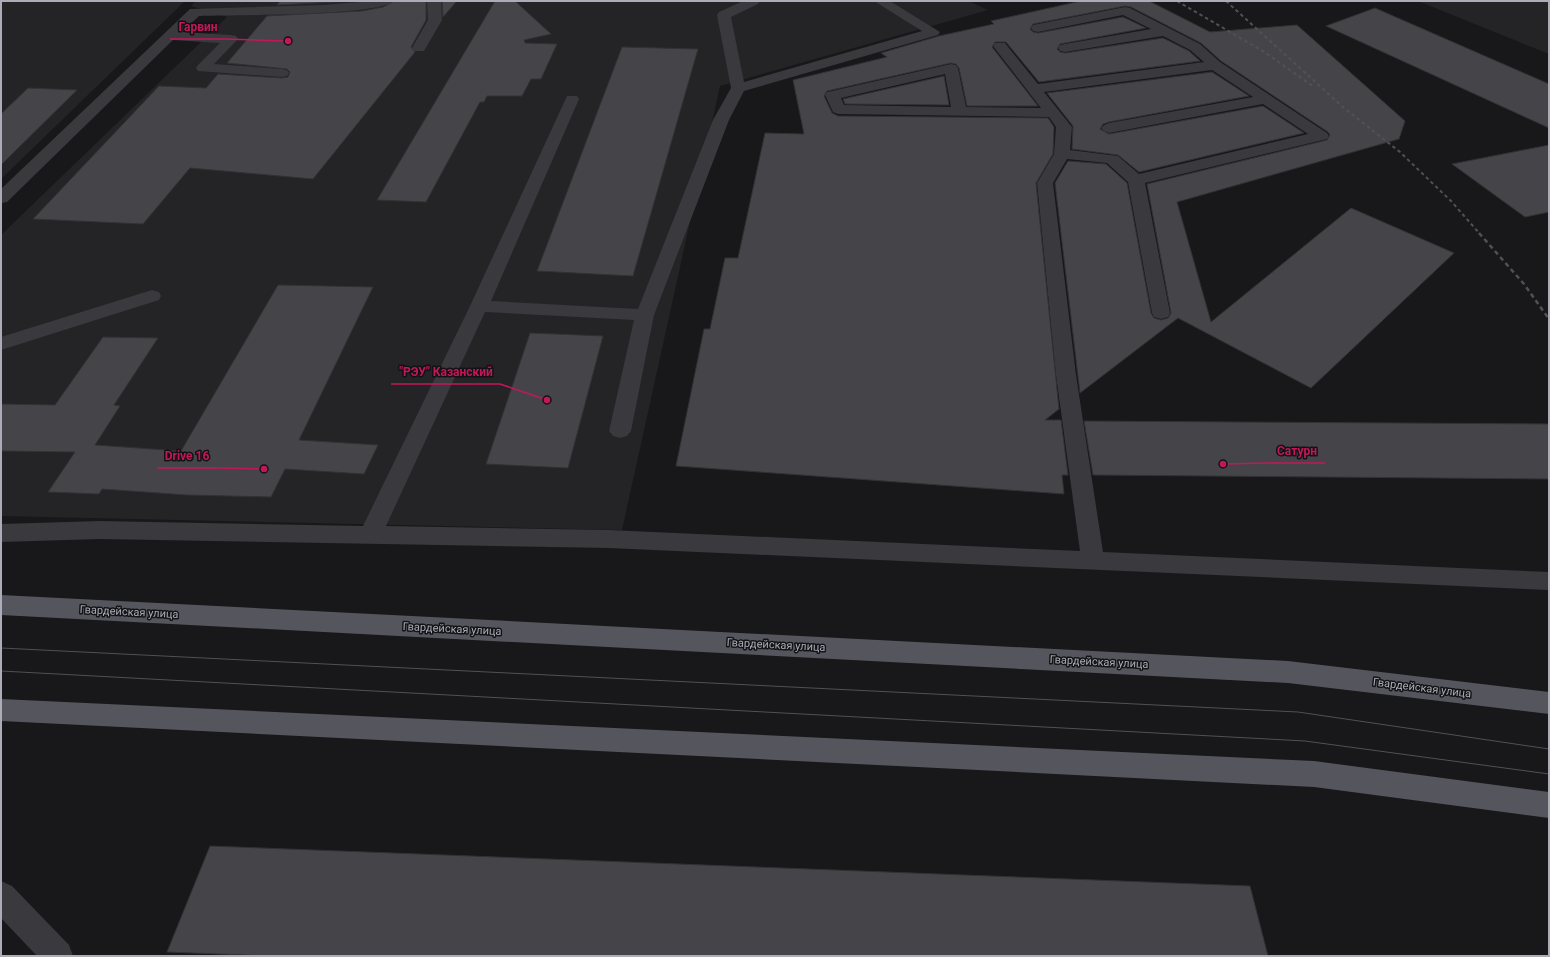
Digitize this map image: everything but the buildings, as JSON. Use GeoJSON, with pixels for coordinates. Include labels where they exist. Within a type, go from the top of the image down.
{"type":"FeatureCollection","features":[{"type":"Feature","properties":{"kind":"main road","name":"Гвардейская улица"},"geometry":{"type":"LineString","coordinates":[[1,605],[1288,672],[1549,703]]}},
{"type":"Feature","properties":{"kind":"main road"},"geometry":{"type":"LineString","coordinates":[[1,710],[1314,774],[1549,805]]}},
{"type":"Feature","properties":{"kind":"lane"},"geometry":{"type":"LineString","coordinates":[[1,198],[169,36],[208,1]]}},
{"type":"Feature","properties":{"kind":"lane"},"geometry":{"type":"LineString","coordinates":[[195,12],[323,9],[372,5],[386,1]]}},
{"type":"Feature","properties":{"kind":"lane"},"geometry":{"type":"LineString","coordinates":[[419,48],[435,20],[434,1]]}},
{"type":"Feature","properties":{"kind":"lane"},"geometry":{"type":"LineString","coordinates":[[620,431],[645,315],[721,120],[738,88],[724,15],[753,1]]}},
{"type":"Feature","properties":{"kind":"lane"},"geometry":{"type":"LineString","coordinates":[[738,88],[933,32],[881,1]]}},
{"type":"Feature","properties":{"kind":"lane"},"geometry":{"type":"LineString","coordinates":[[1038,28],[1125,11],[1195,47],[1215,65],[1321,136],[1136,180]]}},
{"type":"Feature","properties":{"kind":"lane"},"geometry":{"type":"LineString","coordinates":[[1066,48],[1166,31]]}},
{"type":"Feature","properties":{"kind":"lane"},"geometry":{"type":"LineString","coordinates":[[169,36],[231,39],[203,68],[282,73]]}},
{"type":"Feature","properties":{"kind":"lane"},"geometry":{"type":"LineString","coordinates":[[1000,46],[1064,127],[1062,154],[1045,183],[1066,375],[1094,560]]}},
{"type":"Feature","properties":{"kind":"lane"},"geometry":{"type":"LineString","coordinates":[[1034,89],[1215,65]]}},
{"type":"Feature","properties":{"kind":"lane"},"geometry":{"type":"LineString","coordinates":[[959,111],[952,68],[832,95],[838,109],[1053,113]]}},
{"type":"Feature","properties":{"kind":"lane"},"geometry":{"type":"LineString","coordinates":[[370,534],[479,306],[572,99]]}},
{"type":"Feature","properties":{"kind":"lane"},"geometry":{"type":"LineString","coordinates":[[1109,128],[1266,99]]}},
{"type":"Feature","properties":{"kind":"lane"},"geometry":{"type":"LineString","coordinates":[[1062,154],[1112,159],[1136,180],[1161,313]]}},
{"type":"Feature","properties":{"kind":"lane"},"geometry":{"type":"LineString","coordinates":[[1,344],[152,296]]}},
{"type":"Feature","properties":{"kind":"lane"},"geometry":{"type":"LineString","coordinates":[[479,306],[645,315]]}},
{"type":"Feature","properties":{"kind":"lane"},"geometry":{"type":"LineString","coordinates":[[1,533],[100,530],[608,539],[1549,581]]}},
{"type":"Feature","properties":{"kind":"lane"},"geometry":{"type":"LineString","coordinates":[[1,896],[58,956]]}},
{"type":"Feature","properties":{"kind":"shaded area"},"geometry":{"type":"Polygon","coordinates":[[[1,1],[185,1],[1,179],[1,1]]]}},
{"type":"Feature","properties":{"kind":"shaded area"},"geometry":{"type":"Polygon","coordinates":[[[196,1],[969,1],[988,10],[720,86],[622,530],[1,516],[1,235],[227,17],[191,6],[196,1]]]}},
{"type":"Feature","properties":{"kind":"shaded area"},"geometry":{"type":"Polygon","coordinates":[[[1418,1],[1549,1],[1549,54],[1418,1]]]}},
{"type":"Feature","properties":{"kind":"tram line"},"geometry":{"type":"LineString","coordinates":[[1,648],[1298,712],[1549,749]]}},
{"type":"Feature","properties":{"kind":"tram line"},"geometry":{"type":"LineString","coordinates":[[1,671],[1305,741],[1549,774]]}},
{"type":"Feature","properties":{"kind":"railway"},"geometry":{"type":"LineString","coordinates":[[1177,1],[1266,53],[1314,87]]}},
{"type":"Feature","properties":{"kind":"railway"},"geometry":{"type":"LineString","coordinates":[[1226,1],[1344,108],[1400,152],[1451,201],[1480,234]]}},
{"type":"Feature","properties":{"kind":"railway"},"geometry":{"type":"LineString","coordinates":[[1479,233],[1524,284],[1549,319]]}},
{"type":"Feature","properties":{"kind":"place","name":"Гарвин"},"geometry":{"type":"Point","coordinates":[288,41]}},
{"type":"Feature","properties":{"kind":"place","name":"\"РЭУ\" Казанский"},"geometry":{"type":"Point","coordinates":[547,400]}},
{"type":"Feature","properties":{"kind":"place","name":"Сатурн"},"geometry":{"type":"Point","coordinates":[1223,464]}},
{"type":"Feature","properties":{"kind":"place","name":"Drive 16"},"geometry":{"type":"Point","coordinates":[264,469]}}]}
